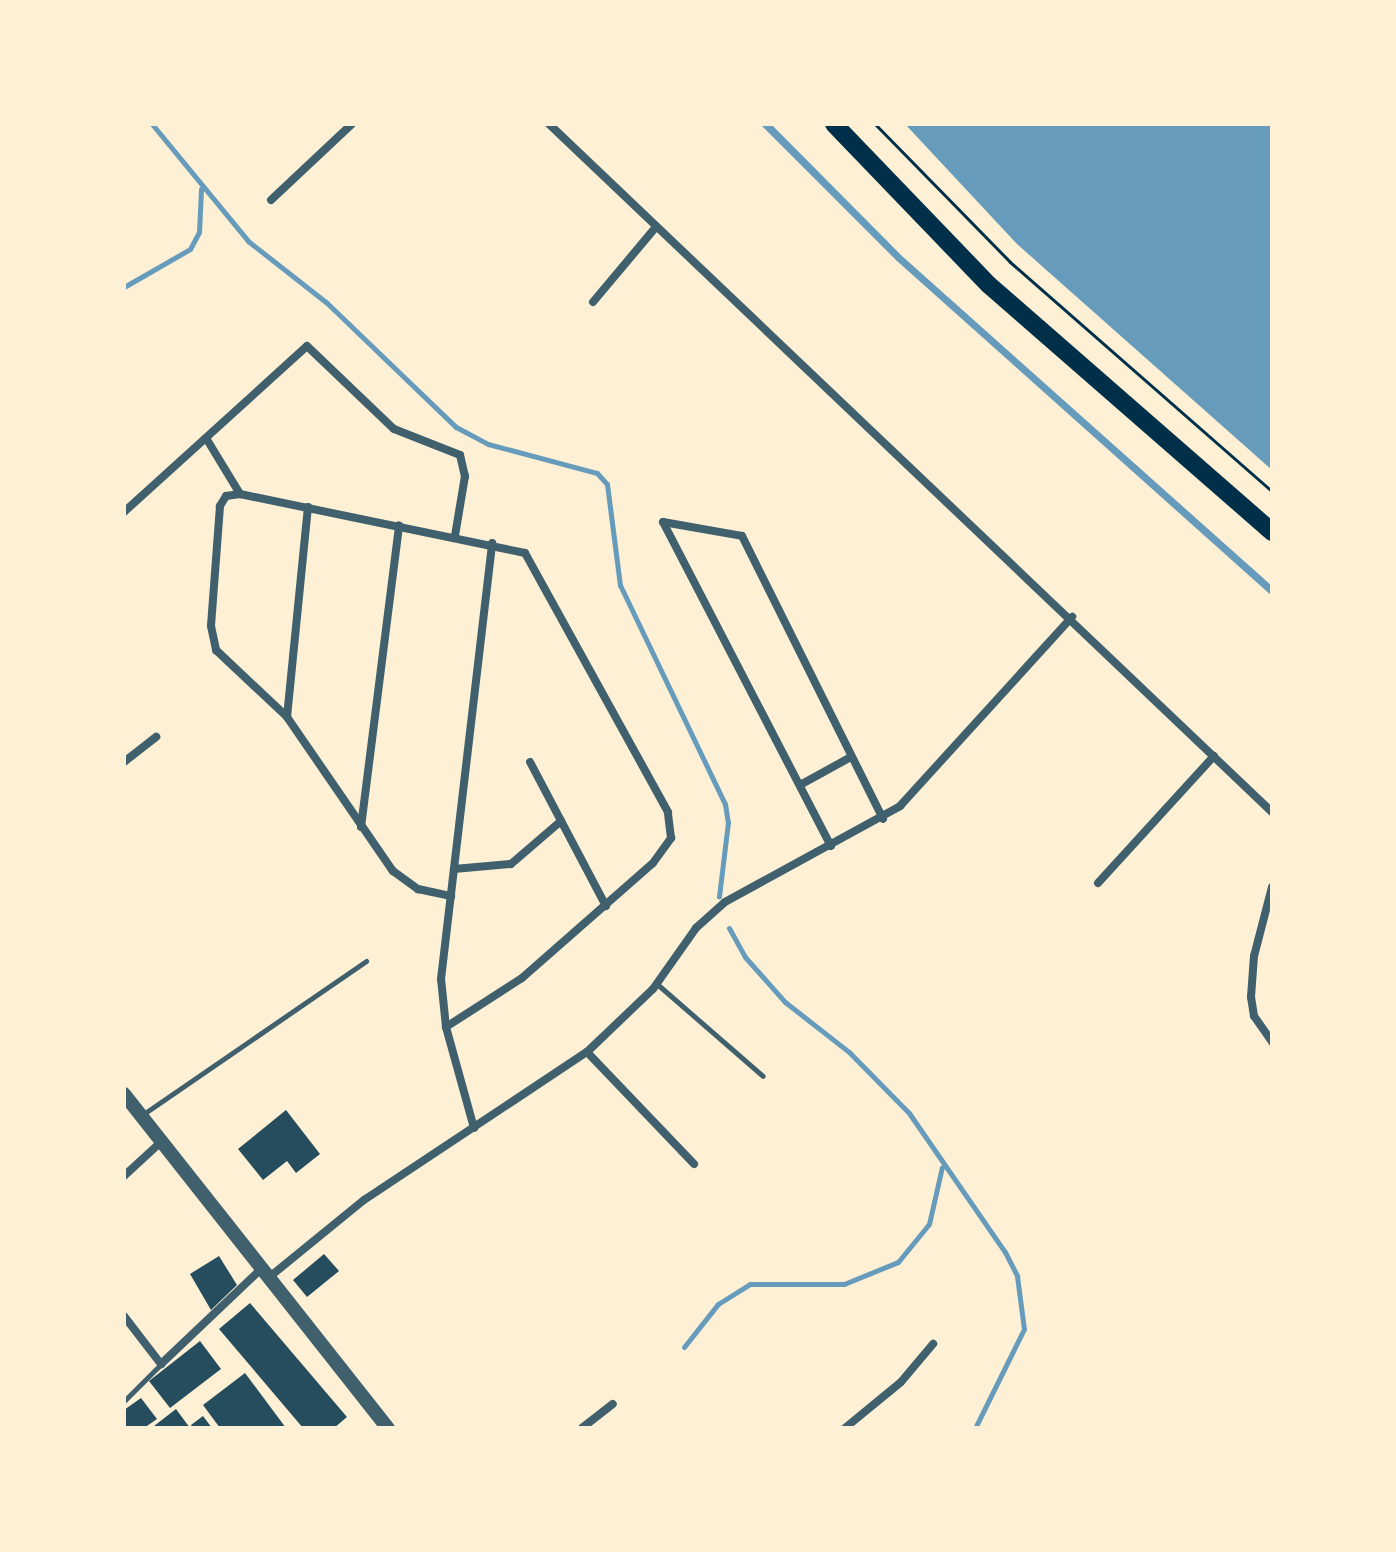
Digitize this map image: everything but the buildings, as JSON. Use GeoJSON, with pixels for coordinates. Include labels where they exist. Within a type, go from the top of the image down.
{"type":"FeatureCollection","features":[{"type":"Feature","properties":{"kind":"main road"},"geometry":{"type":"LineString","coordinates":[[834,124],[989,285],[1272,532]]}},
{"type":"Feature","properties":{"kind":"street"},"geometry":{"type":"LineString","coordinates":[[271,200],[352,124]]}},
{"type":"Feature","properties":{"kind":"street"},"geometry":{"type":"LineString","coordinates":[[549,124],[1072,617],[1272,812]]}},
{"type":"Feature","properties":{"kind":"street"},"geometry":{"type":"LineString","coordinates":[[593,302],[656,227]]}},
{"type":"Feature","properties":{"kind":"street"},"geometry":{"type":"LineString","coordinates":[[124,512],[307,346],[394,429],[460,455],[465,476],[455,536]]}},
{"type":"Feature","properties":{"kind":"street"},"geometry":{"type":"LineString","coordinates":[[206,438],[240,494]]}},
{"type":"Feature","properties":{"kind":"street"},"geometry":{"type":"LineString","coordinates":[[446,1027],[522,978],[606,906],[671,838],[668,812],[525,553],[492,543],[240,494],[226,496],[220,506],[212,640],[231,669],[287,717],[361,828],[404,882],[451,896]]}},
{"type":"Feature","properties":{"kind":"street"},"geometry":{"type":"LineString","coordinates":[[287,717],[308,507]]}},
{"type":"Feature","properties":{"kind":"street"},"geometry":{"type":"LineString","coordinates":[[831,846],[663,522],[742,536],[883,819]]}},
{"type":"Feature","properties":{"kind":"street"},"geometry":{"type":"LineString","coordinates":[[361,828],[399,525]]}},
{"type":"Feature","properties":{"kind":"street"},"geometry":{"type":"LineString","coordinates":[[474,1128],[446,1027],[441,979],[492,543]]}},
{"type":"Feature","properties":{"kind":"street"},"geometry":{"type":"LineString","coordinates":[[124,1316],[161,1364],[263,1274],[364,1200],[587,1052],[657,984],[709,914],[744,890],[883,819],[914,793],[1072,617]]}},
{"type":"Feature","properties":{"kind":"street"},"geometry":{"type":"LineString","coordinates":[[124,762],[156,737]]}},
{"type":"Feature","properties":{"kind":"street"},"geometry":{"type":"LineString","coordinates":[[1098,883],[1214,756]]}},
{"type":"Feature","properties":{"kind":"street"},"geometry":{"type":"LineString","coordinates":[[800,785],[851,757]]}},
{"type":"Feature","properties":{"kind":"street"},"geometry":{"type":"LineString","coordinates":[[530,762],[606,906]]}},
{"type":"Feature","properties":{"kind":"street"},"geometry":{"type":"LineString","coordinates":[[454,869],[511,864],[561,821]]}},
{"type":"Feature","properties":{"kind":"street"},"geometry":{"type":"LineString","coordinates":[[1272,887],[1254,956],[1251,997],[1254,1016],[1272,1042]]}},
{"type":"Feature","properties":{"kind":"street"},"geometry":{"type":"LineString","coordinates":[[587,1052],[694,1164]]}},
{"type":"Feature","properties":{"kind":"street"},"geometry":{"type":"LineString","coordinates":[[124,1094],[386,1427]]}},
{"type":"Feature","properties":{"kind":"street"},"geometry":{"type":"LineString","coordinates":[[124,1176],[161,1142]]}},
{"type":"Feature","properties":{"kind":"street"},"geometry":{"type":"LineString","coordinates":[[845,1428],[901,1382],[933,1344]]}},
{"type":"Feature","properties":{"kind":"street"},"geometry":{"type":"LineString","coordinates":[[582,1428],[613,1404]]}},
{"type":"Feature","properties":{"kind":"lane"},"geometry":{"type":"LineString","coordinates":[[141,1115],[366,961]]}},
{"type":"Feature","properties":{"kind":"lane"},"geometry":{"type":"LineString","coordinates":[[657,984],[763,1076]]}},
{"type":"Feature","properties":{"kind":"lane"},"geometry":{"type":"LineString","coordinates":[[124,1401],[161,1364]]}},
{"type":"Feature","properties":{"kind":"path"},"geometry":{"type":"LineString","coordinates":[[875,124],[1010,262],[1272,491]]}},
{"type":"Feature","properties":{"kind":"water"},"geometry":{"type":"Polygon","coordinates":[[[760,124],[771,124],[902,256],[1272,586],[1272,596],[897,261],[760,124]]]}},
{"type":"Feature","properties":{"kind":"water"},"geometry":{"type":"Polygon","coordinates":[[[905,124],[1272,124],[1272,470],[1017,244],[905,124]]]}},
{"type":"Feature","properties":{"kind":"waterway"},"geometry":{"type":"LineString","coordinates":[[152,124],[248,241],[327,303],[456,427],[488,444],[597,473],[607,484],[620,585],[725,804],[728,822],[719,896]]}},
{"type":"Feature","properties":{"kind":"waterway"},"geometry":{"type":"LineString","coordinates":[[124,287],[190,249],[199,232],[201,189]]}},
{"type":"Feature","properties":{"kind":"waterway"},"geometry":{"type":"LineString","coordinates":[[729,928],[745,957],[785,1002],[849,1052],[909,1113],[1005,1252],[1017,1276],[1024,1329],[975,1428]]}},
{"type":"Feature","properties":{"kind":"waterway"},"geometry":{"type":"LineString","coordinates":[[684,1347],[718,1304],[750,1284],[844,1284],[898,1262],[929,1224],[942,1167]]}}]}
